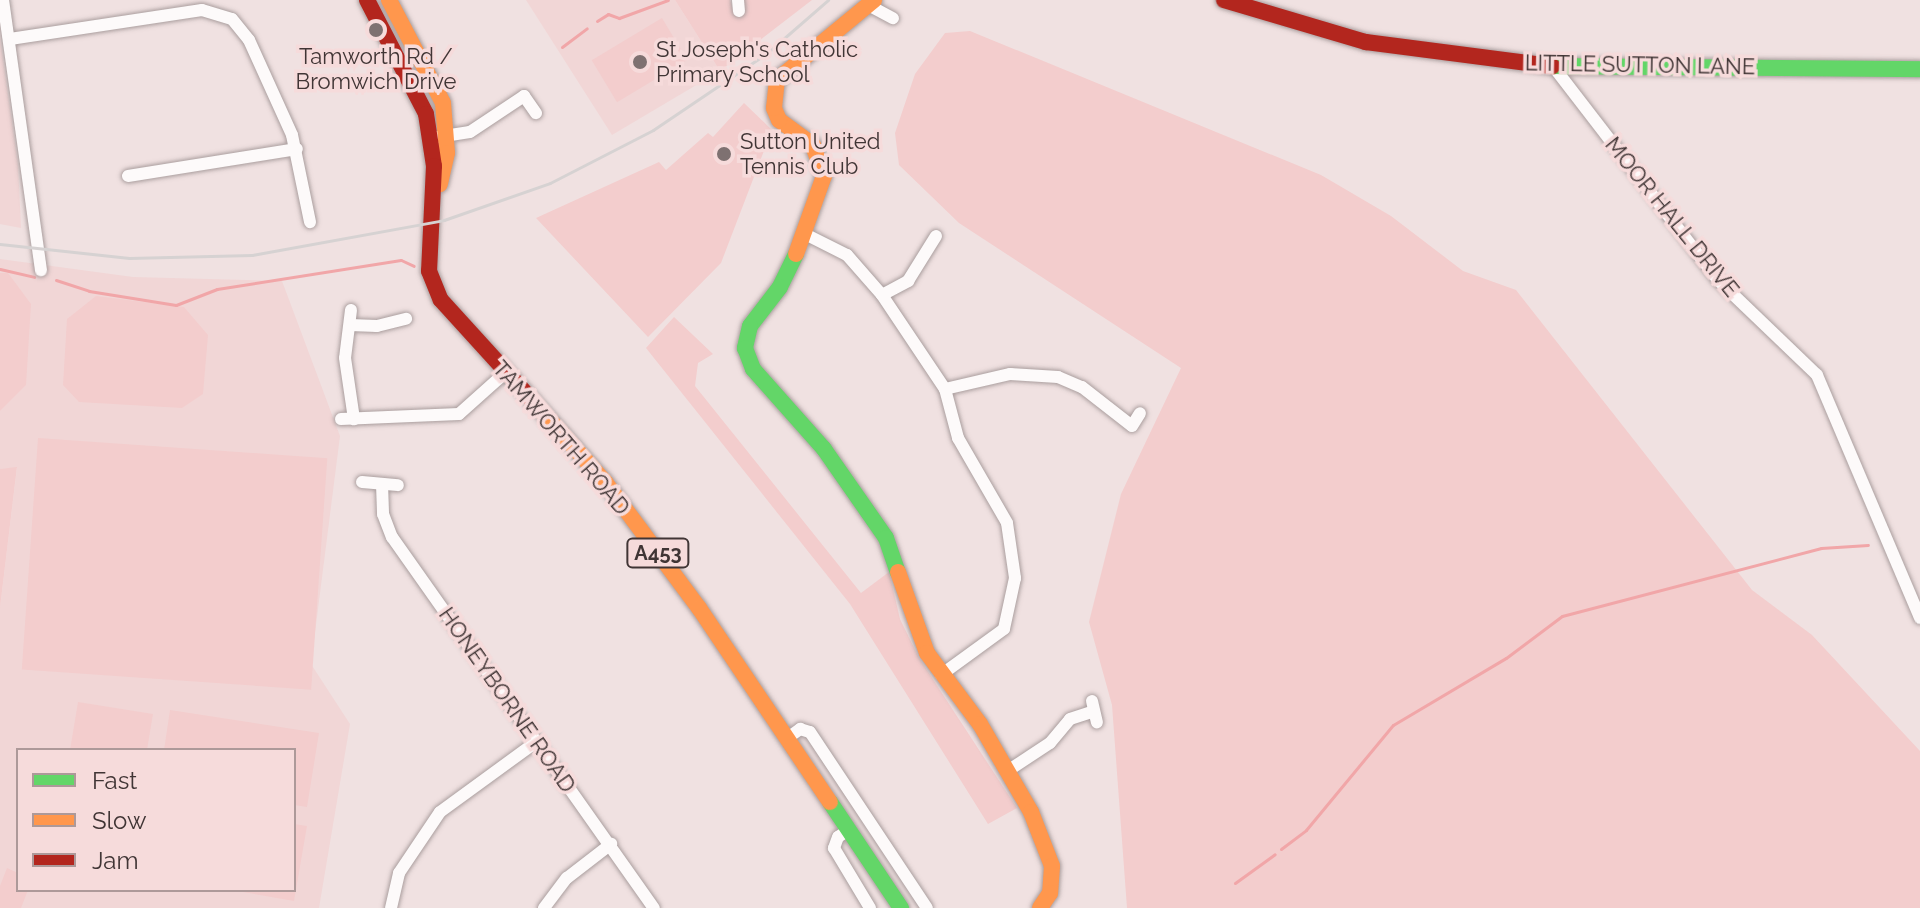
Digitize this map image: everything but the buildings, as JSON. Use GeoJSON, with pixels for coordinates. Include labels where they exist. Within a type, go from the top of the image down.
{"type":"FeatureCollection","features":[{"type":"Feature","properties":{"kind":"street"},"geometry":{"type":"LineString","coordinates":[[3,0],[41,270]]}},
{"type":"Feature","properties":{"kind":"street"},"geometry":{"type":"LineString","coordinates":[[162,0],[168,14]]}},
{"type":"Feature","properties":{"kind":"street","name":"TAMWORTH ROAD"},"geometry":{"type":"LineString","coordinates":[[367,0],[439,137]]}},
{"type":"Feature","properties":{"kind":"street","name":"TAMWORTH ROAD"},"geometry":{"type":"LineString","coordinates":[[389,0],[443,103],[439,137],[445,172],[432,205],[428,255],[433,285],[451,314],[605,482],[789,737],[901,908]]}},
{"type":"Feature","properties":{"kind":"street","name":"LITTLE SUTTON LANE"},"geometry":{"type":"LineString","coordinates":[[1224,0],[1366,42],[1553,66],[1920,69]]}},
{"type":"Feature","properties":{"kind":"street"},"geometry":{"type":"LineString","coordinates":[[893,18],[872,3],[777,80],[774,108],[779,120],[813,145],[823,165],[819,202],[780,287],[750,326],[747,358],[824,449],[886,538],[919,635],[941,675],[1009,770],[1052,866],[1050,893],[1040,908]]}},
{"type":"Feature","properties":{"kind":"street"},"geometry":{"type":"LineString","coordinates":[[10,39],[211,10],[240,27],[297,149],[305,217]]}},
{"type":"Feature","properties":{"kind":"street","name":"MOOR HALL DRIVE"},"geometry":{"type":"LineString","coordinates":[[1553,66],[1718,280],[1817,375],[1920,618]]}},
{"type":"Feature","properties":{"kind":"street"},"geometry":{"type":"LineString","coordinates":[[439,137],[470,132],[524,96],[536,113]]}},
{"type":"Feature","properties":{"kind":"street"},"geometry":{"type":"LineString","coordinates":[[128,175],[297,149]]}},
{"type":"Feature","properties":{"kind":"street"},"geometry":{"type":"LineString","coordinates":[[805,234],[847,255],[882,295],[945,389],[958,438],[1007,523],[1015,578],[1009,616],[996,639],[941,675]]}},
{"type":"Feature","properties":{"kind":"street"},"geometry":{"type":"LineString","coordinates":[[882,295],[908,281],[936,236]]}},
{"type":"Feature","properties":{"kind":"street"},"geometry":{"type":"LineString","coordinates":[[351,310],[345,374],[354,419]]}},
{"type":"Feature","properties":{"kind":"street"},"geometry":{"type":"LineString","coordinates":[[350,325],[377,326],[406,319]]}},
{"type":"Feature","properties":{"kind":"street"},"geometry":{"type":"LineString","coordinates":[[341,419],[459,414],[506,372]]}},
{"type":"Feature","properties":{"kind":"street"},"geometry":{"type":"LineString","coordinates":[[945,389],[1010,374],[1058,377],[1082,387],[1132,426],[1140,413]]}},
{"type":"Feature","properties":{"kind":"street"},"geometry":{"type":"LineString","coordinates":[[362,482],[398,485]]}},
{"type":"Feature","properties":{"kind":"street","name":"HONEYBORNE ROAD"},"geometry":{"type":"LineString","coordinates":[[382,484],[383,514],[392,537],[654,908]]}},
{"type":"Feature","properties":{"kind":"street"},"geometry":{"type":"LineString","coordinates":[[1009,770],[1050,743],[1070,719],[1094,712]]}},
{"type":"Feature","properties":{"kind":"street"},"geometry":{"type":"LineString","coordinates":[[789,737],[800,729],[810,732],[927,908]]}},
{"type":"Feature","properties":{"kind":"street"},"geometry":{"type":"LineString","coordinates":[[391,908],[404,865],[440,812],[536,742]]}},
{"type":"Feature","properties":{"kind":"street"},"geometry":{"type":"LineString","coordinates":[[850,829],[838,837],[834,848],[870,908]]}},
{"type":"Feature","properties":{"kind":"street"},"geometry":{"type":"LineString","coordinates":[[544,908],[567,878],[611,844]]}},
{"type":"Feature","properties":{"kind":"shaded area","name":"St Joseph's Catholic Primary School"},"geometry":{"type":"Polygon","coordinates":[[[526,0],[675,0],[720,71],[612,135],[526,0]]]}},
{"type":"Feature","properties":{"kind":"shaded area"},"geometry":{"type":"Polygon","coordinates":[[[675,0],[730,0],[735,15],[742,16],[743,0],[812,0],[720,71],[675,0]]]}},
{"type":"Feature","properties":{"kind":"shaded area"},"geometry":{"type":"Polygon","coordinates":[[[662,18],[687,60],[617,102],[592,60],[662,18]]]}},
{"type":"Feature","properties":{"kind":"shaded area"},"geometry":{"type":"Polygon","coordinates":[[[970,31],[1321,175],[1391,216],[1463,271],[1516,290],[1752,590],[1812,635],[1920,751],[1920,908],[1127,908],[1112,705],[1089,622],[1121,494],[1181,368],[959,223],[899,165],[895,133],[915,74],[945,33],[970,31]]]}},
{"type":"Feature","properties":{"kind":"shaded area"},"geometry":{"type":"Polygon","coordinates":[[[0,38],[18,164],[21,228],[0,224],[0,38]]]}},
{"type":"Feature","properties":{"kind":"shaded area"},"geometry":{"type":"Polygon","coordinates":[[[744,103],[772,130],[721,263],[648,337],[536,218],[659,162],[666,170],[708,133],[713,137],[744,103]]]}},
{"type":"Feature","properties":{"kind":"shaded area"},"geometry":{"type":"Polygon","coordinates":[[[0,259],[133,277],[282,281],[340,436],[311,664],[350,724],[319,908],[0,908],[0,608],[17,468],[0,469],[0,259]]]}},
{"type":"Feature","properties":{"kind":"shaded area"},"geometry":{"type":"Polygon","coordinates":[[[0,273],[8,273],[31,304],[26,385],[0,411],[0,273]]]}},
{"type":"Feature","properties":{"kind":"shaded area"},"geometry":{"type":"Polygon","coordinates":[[[96,296],[184,307],[208,335],[203,394],[182,408],[79,402],[63,385],[67,319],[96,296]]]}},
{"type":"Feature","properties":{"kind":"shaded area"},"geometry":{"type":"Polygon","coordinates":[[[674,317],[713,354],[698,363],[695,386],[861,593],[889,572],[900,619],[919,658],[1017,808],[988,824],[850,604],[646,348],[674,317]]]}},
{"type":"Feature","properties":{"kind":"shaded area"},"geometry":{"type":"Polygon","coordinates":[[[38,438],[327,458],[311,690],[22,669],[38,438]]]}},
{"type":"Feature","properties":{"kind":"shaded area"},"geometry":{"type":"Polygon","coordinates":[[[17,467],[0,608],[0,469],[17,467]]]}},
{"type":"Feature","properties":{"kind":"shaded area"},"geometry":{"type":"Polygon","coordinates":[[[78,702],[153,714],[147,748],[70,748],[78,702]]]}},
{"type":"Feature","properties":{"kind":"shaded area"},"geometry":{"type":"Polygon","coordinates":[[[170,710],[319,733],[307,807],[296,805],[296,748],[164,748],[170,710]]]}},
{"type":"Feature","properties":{"kind":"shaded area"},"geometry":{"type":"Polygon","coordinates":[[[296,824],[307,826],[296,889],[296,824]]]}},
{"type":"Feature","properties":{"kind":"shaded area"},"geometry":{"type":"Polygon","coordinates":[[[7,868],[16,872],[16,892],[27,892],[21,908],[0,908],[0,886],[7,868]]]}},
{"type":"Feature","properties":{"kind":"shaded area"},"geometry":{"type":"Polygon","coordinates":[[[242,892],[296,892],[294,901],[242,892]]]}},
{"type":"Feature","properties":{"kind":"waterway"},"geometry":{"type":"LineString","coordinates":[[597,21],[608,14],[619,18],[668,0]]}},
{"type":"Feature","properties":{"kind":"waterway"},"geometry":{"type":"LineString","coordinates":[[562,47],[587,28]]}},
{"type":"Feature","properties":{"kind":"waterway"},"geometry":{"type":"LineString","coordinates":[[56,280],[89,291],[176,305],[217,289],[401,260],[414,266]]}},
{"type":"Feature","properties":{"kind":"waterway"},"geometry":{"type":"LineString","coordinates":[[0,269],[34,277]]}},
{"type":"Feature","properties":{"kind":"waterway"},"geometry":{"type":"LineString","coordinates":[[1281,849],[1306,830],[1393,725],[1506,658],[1562,616],[1821,548],[1868,545]]}},
{"type":"Feature","properties":{"kind":"waterway"},"geometry":{"type":"LineString","coordinates":[[1235,883],[1275,854]]}},
{"type":"Feature","properties":{"kind":"railway"},"geometry":{"type":"LineString","coordinates":[[0,244],[129,258],[252,255],[444,220],[550,183],[653,130],[767,53],[828,0]]}},
{"type":"Feature","properties":{"kind":"traffic: fast"},"geometry":{"type":"LineString","coordinates":[[1552,66],[1920,69]]}},
{"type":"Feature","properties":{"kind":"traffic: fast"},"geometry":{"type":"LineString","coordinates":[[796,254],[780,287],[750,326],[745,348],[753,369],[824,449],[886,538],[898,572]]}},
{"type":"Feature","properties":{"kind":"traffic: fast"},"geometry":{"type":"LineString","coordinates":[[830,802],[901,908]]}},
{"type":"Feature","properties":{"kind":"traffic: slow"},"geometry":{"type":"LineString","coordinates":[[389,0],[443,103],[447,153],[440,184]]}},
{"type":"Feature","properties":{"kind":"traffic: slow"},"geometry":{"type":"LineString","coordinates":[[796,254],[824,176],[813,145],[779,120],[774,108],[777,80],[874,0]]}},
{"type":"Feature","properties":{"kind":"traffic: slow"},"geometry":{"type":"LineString","coordinates":[[531,399],[605,482],[699,608],[830,802]]}},
{"type":"Feature","properties":{"kind":"traffic: slow"},"geometry":{"type":"LineString","coordinates":[[898,572],[927,653],[980,724],[1031,812],[1052,866],[1050,893],[1040,908]]}},
{"type":"Feature","properties":{"kind":"traffic: jam"},"geometry":{"type":"LineString","coordinates":[[367,0],[426,114],[434,166],[429,271],[441,300],[531,399]]}},
{"type":"Feature","properties":{"kind":"traffic: jam"},"geometry":{"type":"LineString","coordinates":[[1224,0],[1366,42],[1552,66]]}},
{"type":"Feature","properties":{"kind":"place","name":"Tamworth Rd / Bromwich Drive"},"geometry":{"type":"Point","coordinates":[376,30]}},
{"type":"Feature","properties":{"kind":"place","name":"St Joseph's Catholic Primary School"},"geometry":{"type":"Point","coordinates":[640,62]}},
{"type":"Feature","properties":{"kind":"place","name":"Sutton United Tennis Club"},"geometry":{"type":"Point","coordinates":[724,154]}}]}
